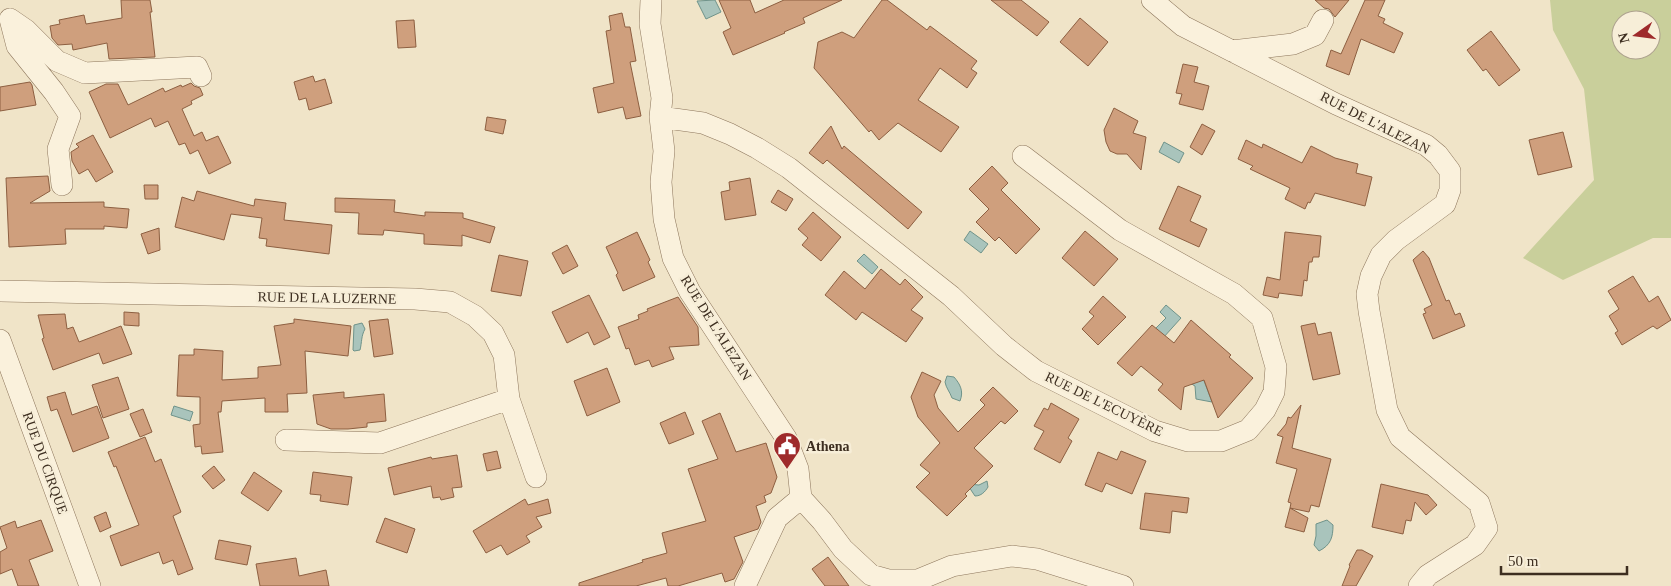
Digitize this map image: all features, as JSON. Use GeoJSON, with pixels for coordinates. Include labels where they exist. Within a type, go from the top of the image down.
{"type":"FeatureCollection","features":[{"type":"Feature","properties":{"kind":"street","name":"RUE DE L'ALEZAN"},"geometry":{"type":"LineString","coordinates":[[651,0],[650,24],[662,98],[660,117],[664,151],[661,182],[664,219],[673,258],[690,292],[786,438],[798,469],[801,498]]}},
{"type":"Feature","properties":{"kind":"street","name":"RUE DE L'ALEZAN"},"geometry":{"type":"LineString","coordinates":[[1152,0],[1183,26],[1336,104],[1426,146],[1438,155],[1450,171],[1450,190],[1445,204],[1396,240],[1381,255],[1371,276],[1367,294],[1387,410],[1400,437],[1478,504],[1487,528],[1475,545],[1428,574],[1419,586]]}},
{"type":"Feature","properties":{"kind":"street"},"geometry":{"type":"LineString","coordinates":[[5,20],[26,30],[57,61],[85,73],[197,67],[202,76]]}},
{"type":"Feature","properties":{"kind":"street"},"geometry":{"type":"LineString","coordinates":[[5,20],[17,46],[54,92],[70,116],[58,149],[62,185]]}},
{"type":"Feature","properties":{"kind":"street"},"geometry":{"type":"LineString","coordinates":[[1231,51],[1293,44],[1316,35],[1323,20]]}},
{"type":"Feature","properties":{"kind":"street","name":"RUE DE L'ECUYÈRE"},"geometry":{"type":"LineString","coordinates":[[660,117],[703,123],[757,148],[789,168],[951,296],[1004,346],[1036,372],[1155,431],[1188,441],[1221,441],[1248,430],[1265,410],[1274,392],[1276,367],[1262,318],[1234,294],[1120,230],[1023,156]]}},
{"type":"Feature","properties":{"kind":"street","name":"RUE DE LA LUZERNE"},"geometry":{"type":"LineString","coordinates":[[0,291],[396,299],[450,302],[475,316],[493,333],[504,355],[509,399],[536,477]]}},
{"type":"Feature","properties":{"kind":"street","name":"RUE DU CIRQUE"},"geometry":{"type":"LineString","coordinates":[[0,340],[90,586]]}},
{"type":"Feature","properties":{"kind":"street"},"geometry":{"type":"LineString","coordinates":[[286,440],[380,443],[509,399]]}},
{"type":"Feature","properties":{"kind":"street"},"geometry":{"type":"LineString","coordinates":[[745,586],[777,518],[801,498],[822,521],[843,549],[871,575],[888,580],[918,580],[952,566],[1012,556],[1037,559],[1123,586]]}},
{"type":"Feature","properties":{"kind":"green space"},"geometry":{"type":"Polygon","coordinates":[[[1550,0],[1671,0],[1671,238],[1653,238],[1563,280],[1523,258],[1594,180],[1584,89],[1553,30],[1550,0]]]}},
{"type":"Feature","properties":{"kind":"water"},"geometry":{"type":"Polygon","coordinates":[[[715,0],[721,12],[706,19],[697,1],[715,0]]]}},
{"type":"Feature","properties":{"kind":"water"},"geometry":{"type":"Polygon","coordinates":[[[1164,142],[1184,153],[1179,163],[1159,152],[1164,142]]]}},
{"type":"Feature","properties":{"kind":"water"},"geometry":{"type":"Polygon","coordinates":[[[970,231],[988,244],[981,253],[964,240],[970,231]]]}},
{"type":"Feature","properties":{"kind":"water"},"geometry":{"type":"Polygon","coordinates":[[[864,254],[878,267],[872,274],[857,261],[864,254]]]}},
{"type":"Feature","properties":{"kind":"water"},"geometry":{"type":"Polygon","coordinates":[[[1166,305],[1181,318],[1163,338],[1154,330],[1166,318],[1160,312],[1166,305]]]}},
{"type":"Feature","properties":{"kind":"water"},"geometry":{"type":"Polygon","coordinates":[[[362,323],[365,329],[360,350],[354,351],[354,325],[362,323]]]}},
{"type":"Feature","properties":{"kind":"water"},"geometry":{"type":"Polygon","coordinates":[[[1198,365],[1212,402],[1196,399],[1195,386],[1185,380],[1198,365]]]}},
{"type":"Feature","properties":{"kind":"water"},"geometry":{"type":"Polygon","coordinates":[[[947,376],[954,377],[960,385],[962,394],[960,401],[952,398],[945,382],[947,376]]]}},
{"type":"Feature","properties":{"kind":"water"},"geometry":{"type":"Polygon","coordinates":[[[174,406],[193,412],[190,421],[171,415],[174,406]]]}},
{"type":"Feature","properties":{"kind":"water"},"geometry":{"type":"Polygon","coordinates":[[[987,481],[987,489],[977,496],[975,496],[967,484],[979,485],[987,481]]]}},
{"type":"Feature","properties":{"kind":"water"},"geometry":{"type":"Polygon","coordinates":[[[1327,520],[1333,525],[1332,537],[1329,543],[1319,551],[1314,545],[1316,524],[1327,520]]]}},
{"type":"Feature","properties":{"kind":"building"},"geometry":{"type":"Polygon","coordinates":[[[121,0],[150,0],[155,57],[109,59],[107,43],[73,50],[72,44],[58,45],[52,38],[50,26],[60,24],[59,20],[84,15],[86,24],[122,18],[121,0]]]}},
{"type":"Feature","properties":{"kind":"building"},"geometry":{"type":"Polygon","coordinates":[[[719,0],[750,0],[755,13],[784,0],[842,0],[803,18],[805,23],[733,55],[723,32],[731,28],[719,0]]]}},
{"type":"Feature","properties":{"kind":"building"},"geometry":{"type":"Polygon","coordinates":[[[882,0],[887,0],[927,30],[930,26],[977,61],[971,69],[977,73],[967,88],[940,68],[918,100],[959,127],[941,152],[898,123],[879,140],[871,130],[869,132],[814,68],[818,42],[842,32],[854,38],[882,0]]]}},
{"type":"Feature","properties":{"kind":"building"},"geometry":{"type":"Polygon","coordinates":[[[991,0],[1021,0],[1049,22],[1037,36],[991,0]]]}},
{"type":"Feature","properties":{"kind":"building"},"geometry":{"type":"Polygon","coordinates":[[[1315,0],[1349,0],[1335,17],[1329,9],[1324,8],[1315,0]]]}},
{"type":"Feature","properties":{"kind":"building"},"geometry":{"type":"Polygon","coordinates":[[[1365,0],[1385,0],[1378,16],[1385,19],[1383,23],[1403,33],[1394,53],[1361,39],[1349,75],[1326,66],[1331,50],[1341,54],[1365,0]]]}},
{"type":"Feature","properties":{"kind":"building"},"geometry":{"type":"Polygon","coordinates":[[[622,13],[625,27],[630,27],[636,61],[630,62],[641,116],[626,119],[623,107],[598,113],[593,88],[614,83],[606,31],[611,30],[609,16],[622,13]]]}},
{"type":"Feature","properties":{"kind":"building"},"geometry":{"type":"Polygon","coordinates":[[[1080,18],[1108,42],[1088,66],[1060,42],[1080,18]]]}},
{"type":"Feature","properties":{"kind":"building"},"geometry":{"type":"Polygon","coordinates":[[[414,20],[416,47],[398,48],[396,21],[414,20]]]}},
{"type":"Feature","properties":{"kind":"building"},"geometry":{"type":"Polygon","coordinates":[[[1491,31],[1520,70],[1499,86],[1486,69],[1483,71],[1467,50],[1491,31]]]}},
{"type":"Feature","properties":{"kind":"building"},"geometry":{"type":"Polygon","coordinates":[[[1183,64],[1198,67],[1194,82],[1209,86],[1203,110],[1179,104],[1182,94],[1176,93],[1183,64]]]}},
{"type":"Feature","properties":{"kind":"building"},"geometry":{"type":"Polygon","coordinates":[[[313,76],[315,82],[325,79],[332,103],[309,110],[306,98],[299,100],[294,82],[313,76]]]}},
{"type":"Feature","properties":{"kind":"building"},"geometry":{"type":"Polygon","coordinates":[[[30,82],[36,105],[0,111],[0,87],[30,82]]]}},
{"type":"Feature","properties":{"kind":"building"},"geometry":{"type":"Polygon","coordinates":[[[191,83],[200,88],[203,95],[191,101],[192,104],[182,109],[194,136],[202,132],[206,141],[218,136],[231,163],[209,174],[198,150],[190,154],[185,143],[179,145],[168,121],[155,127],[151,118],[110,138],[89,92],[106,84],[118,84],[128,105],[163,88],[165,92],[191,83]]]}},
{"type":"Feature","properties":{"kind":"building"},"geometry":{"type":"Polygon","coordinates":[[[1114,108],[1138,121],[1133,133],[1146,137],[1141,170],[1127,154],[1117,154],[1110,151],[1106,142],[1104,130],[1114,108]]]}},
{"type":"Feature","properties":{"kind":"building"},"geometry":{"type":"Polygon","coordinates":[[[487,117],[506,120],[503,134],[485,130],[487,117]]]}},
{"type":"Feature","properties":{"kind":"building"},"geometry":{"type":"Polygon","coordinates":[[[1202,124],[1215,131],[1202,155],[1190,147],[1202,124]]]}},
{"type":"Feature","properties":{"kind":"building"},"geometry":{"type":"Polygon","coordinates":[[[831,126],[842,149],[844,146],[922,212],[908,229],[827,160],[823,164],[809,153],[831,126]]]}},
{"type":"Feature","properties":{"kind":"building"},"geometry":{"type":"Polygon","coordinates":[[[1563,132],[1572,167],[1538,175],[1529,140],[1563,132]]]}},
{"type":"Feature","properties":{"kind":"building"},"geometry":{"type":"Polygon","coordinates":[[[93,135],[113,172],[96,182],[88,169],[79,174],[72,161],[71,152],[79,147],[76,144],[93,135]]]}},
{"type":"Feature","properties":{"kind":"building"},"geometry":{"type":"Polygon","coordinates":[[[1246,140],[1262,148],[1263,144],[1302,163],[1311,146],[1335,158],[1358,164],[1356,173],[1372,177],[1365,206],[1315,193],[1305,209],[1285,199],[1290,188],[1250,169],[1253,166],[1238,159],[1246,140]]]}},
{"type":"Feature","properties":{"kind":"building"},"geometry":{"type":"Polygon","coordinates":[[[992,166],[1008,183],[1001,190],[1040,229],[1016,254],[999,237],[995,241],[976,222],[989,209],[969,189],[992,166]]]}},
{"type":"Feature","properties":{"kind":"building"},"geometry":{"type":"Polygon","coordinates":[[[48,176],[50,191],[30,203],[104,202],[104,207],[129,209],[127,228],[104,226],[104,229],[65,229],[66,244],[9,247],[6,178],[48,176]]]}},
{"type":"Feature","properties":{"kind":"building"},"geometry":{"type":"Polygon","coordinates":[[[750,178],[756,215],[725,220],[721,192],[730,190],[729,182],[750,178]]]}},
{"type":"Feature","properties":{"kind":"building"},"geometry":{"type":"Polygon","coordinates":[[[144,185],[158,185],[158,199],[145,199],[144,185]]]}},
{"type":"Feature","properties":{"kind":"building"},"geometry":{"type":"Polygon","coordinates":[[[1178,186],[1201,196],[1190,221],[1207,229],[1199,247],[1159,229],[1178,186]]]}},
{"type":"Feature","properties":{"kind":"building"},"geometry":{"type":"Polygon","coordinates":[[[778,190],[793,199],[786,211],[771,202],[778,190]]]}},
{"type":"Feature","properties":{"kind":"building"},"geometry":{"type":"Polygon","coordinates":[[[197,191],[254,206],[255,199],[286,203],[284,220],[332,225],[329,254],[266,246],[267,239],[259,238],[262,218],[231,214],[224,240],[175,227],[182,197],[194,201],[197,191]]]}},
{"type":"Feature","properties":{"kind":"building"},"geometry":{"type":"Polygon","coordinates":[[[335,198],[395,200],[394,212],[425,216],[425,212],[463,213],[463,218],[495,227],[490,243],[462,235],[462,246],[424,244],[424,234],[384,230],[383,235],[358,234],[359,213],[335,212],[335,198]]]}},
{"type":"Feature","properties":{"kind":"building"},"geometry":{"type":"Polygon","coordinates":[[[813,212],[841,237],[821,261],[802,245],[808,238],[798,229],[813,212]]]}},
{"type":"Feature","properties":{"kind":"building"},"geometry":{"type":"Polygon","coordinates":[[[159,228],[160,250],[148,254],[141,234],[159,228]]]}},
{"type":"Feature","properties":{"kind":"building"},"geometry":{"type":"Polygon","coordinates":[[[1085,231],[1118,259],[1094,286],[1062,258],[1085,231]]]}},
{"type":"Feature","properties":{"kind":"building"},"geometry":{"type":"Polygon","coordinates":[[[637,232],[650,260],[648,262],[655,277],[623,291],[616,275],[618,273],[606,247],[637,232]]]}},
{"type":"Feature","properties":{"kind":"building"},"geometry":{"type":"Polygon","coordinates":[[[1285,232],[1321,236],[1319,257],[1313,257],[1312,262],[1309,262],[1307,281],[1304,280],[1302,296],[1279,293],[1278,298],[1263,295],[1267,277],[1280,280],[1285,232]]]}},
{"type":"Feature","properties":{"kind":"building"},"geometry":{"type":"Polygon","coordinates":[[[567,245],[578,266],[563,274],[552,253],[567,245]]]}},
{"type":"Feature","properties":{"kind":"building"},"geometry":{"type":"Polygon","coordinates":[[[1423,251],[1429,258],[1446,301],[1449,300],[1455,315],[1460,313],[1465,326],[1433,339],[1423,314],[1426,313],[1424,309],[1432,305],[1413,260],[1423,251]]]}},
{"type":"Feature","properties":{"kind":"building"},"geometry":{"type":"Polygon","coordinates":[[[499,255],[528,261],[521,296],[491,291],[499,255]]]}},
{"type":"Feature","properties":{"kind":"building"},"geometry":{"type":"Polygon","coordinates":[[[881,269],[900,285],[905,279],[923,297],[911,310],[923,318],[906,342],[862,312],[856,320],[825,295],[844,271],[865,289],[881,269]]]}},
{"type":"Feature","properties":{"kind":"building"},"geometry":{"type":"Polygon","coordinates":[[[1633,276],[1649,302],[1658,296],[1671,320],[1657,329],[1653,326],[1622,345],[1615,333],[1618,331],[1609,316],[1619,309],[1608,291],[1633,276]]]}},
{"type":"Feature","properties":{"kind":"building"},"geometry":{"type":"Polygon","coordinates":[[[589,295],[610,337],[594,345],[588,332],[567,343],[552,312],[589,295]]]}},
{"type":"Feature","properties":{"kind":"building"},"geometry":{"type":"Polygon","coordinates":[[[1103,296],[1126,317],[1098,345],[1082,329],[1094,316],[1089,312],[1103,296]]]}},
{"type":"Feature","properties":{"kind":"building"},"geometry":{"type":"Polygon","coordinates":[[[678,297],[698,327],[699,345],[669,347],[674,359],[652,367],[649,360],[635,365],[629,348],[626,349],[618,327],[639,319],[638,315],[648,311],[647,309],[678,297]]]}},
{"type":"Feature","properties":{"kind":"building"},"geometry":{"type":"Polygon","coordinates":[[[124,312],[139,313],[139,326],[124,325],[124,312]]]}},
{"type":"Feature","properties":{"kind":"building"},"geometry":{"type":"Polygon","coordinates":[[[65,314],[67,329],[73,327],[79,342],[121,326],[132,354],[103,364],[99,353],[53,370],[42,339],[44,338],[38,315],[65,314]]]}},
{"type":"Feature","properties":{"kind":"building"},"geometry":{"type":"Polygon","coordinates":[[[294,319],[351,326],[348,356],[305,351],[307,393],[287,394],[288,412],[265,412],[265,398],[222,401],[221,412],[218,412],[223,452],[202,454],[201,446],[195,447],[193,425],[200,424],[200,397],[177,396],[179,355],[194,355],[194,349],[223,351],[222,380],[258,378],[258,367],[281,365],[274,326],[294,323],[294,319]]]}},
{"type":"Feature","properties":{"kind":"building"},"geometry":{"type":"Polygon","coordinates":[[[388,319],[393,354],[374,357],[369,321],[388,319]]]}},
{"type":"Feature","properties":{"kind":"building"},"geometry":{"type":"Polygon","coordinates":[[[1191,320],[1231,355],[1229,357],[1253,378],[1218,418],[1204,380],[1184,387],[1181,410],[1158,390],[1163,384],[1141,366],[1132,376],[1117,363],[1152,325],[1174,343],[1191,320]]]}},
{"type":"Feature","properties":{"kind":"building"},"geometry":{"type":"Polygon","coordinates":[[[1315,323],[1318,335],[1331,332],[1340,374],[1313,380],[1301,326],[1315,323]]]}},
{"type":"Feature","properties":{"kind":"building"},"geometry":{"type":"Polygon","coordinates":[[[607,368],[620,402],[587,416],[574,381],[607,368]]]}},
{"type":"Feature","properties":{"kind":"building"},"geometry":{"type":"Polygon","coordinates":[[[922,372],[941,381],[934,395],[938,408],[958,432],[985,405],[980,400],[993,387],[1018,411],[1005,424],[1001,421],[974,448],[993,466],[965,494],[967,496],[947,516],[916,487],[930,473],[920,465],[940,443],[918,417],[911,397],[922,372]]]}},
{"type":"Feature","properties":{"kind":"building"},"geometry":{"type":"Polygon","coordinates":[[[118,377],[129,409],[103,418],[92,385],[118,377]]]}},
{"type":"Feature","properties":{"kind":"building"},"geometry":{"type":"Polygon","coordinates":[[[65,392],[72,415],[97,406],[109,438],[73,452],[57,409],[51,411],[47,397],[65,392]]]}},
{"type":"Feature","properties":{"kind":"building"},"geometry":{"type":"Polygon","coordinates":[[[344,392],[344,398],[384,394],[386,421],[367,423],[367,427],[348,429],[331,429],[317,424],[313,395],[344,392]]]}},
{"type":"Feature","properties":{"kind":"building"},"geometry":{"type":"Polygon","coordinates":[[[1051,403],[1079,419],[1068,438],[1072,441],[1060,463],[1034,449],[1044,431],[1034,426],[1044,408],[1048,410],[1051,403]]]}},
{"type":"Feature","properties":{"kind":"building"},"geometry":{"type":"Polygon","coordinates":[[[1301,405],[1292,448],[1331,459],[1319,507],[1311,505],[1309,512],[1290,508],[1291,503],[1288,502],[1297,469],[1276,463],[1283,437],[1277,435],[1286,424],[1288,417],[1291,418],[1301,405]]]}},
{"type":"Feature","properties":{"kind":"building"},"geometry":{"type":"Polygon","coordinates":[[[143,409],[152,432],[140,437],[130,414],[143,409]]]}},
{"type":"Feature","properties":{"kind":"building"},"geometry":{"type":"Polygon","coordinates":[[[685,412],[694,434],[669,444],[660,423],[685,412]]]}},
{"type":"Feature","properties":{"kind":"building"},"geometry":{"type":"Polygon","coordinates":[[[720,413],[736,452],[766,443],[777,477],[771,493],[764,496],[766,502],[756,506],[761,522],[758,529],[734,537],[743,562],[734,579],[725,582],[722,573],[678,586],[668,586],[666,578],[636,586],[579,586],[579,583],[667,553],[662,533],[706,521],[688,469],[718,459],[702,421],[720,413]]]}},
{"type":"Feature","properties":{"kind":"building"},"geometry":{"type":"Polygon","coordinates":[[[145,437],[155,462],[161,459],[181,512],[173,516],[193,569],[178,575],[173,560],[163,564],[159,552],[121,566],[110,536],[139,525],[116,466],[114,467],[108,452],[145,437]]]}},
{"type":"Feature","properties":{"kind":"building"},"geometry":{"type":"Polygon","coordinates":[[[497,451],[501,468],[487,471],[483,454],[497,451]]]}},
{"type":"Feature","properties":{"kind":"building"},"geometry":{"type":"Polygon","coordinates":[[[1121,451],[1146,461],[1132,494],[1106,483],[1102,492],[1085,485],[1098,452],[1117,460],[1121,451]]]}},
{"type":"Feature","properties":{"kind":"building"},"geometry":{"type":"Polygon","coordinates":[[[457,455],[462,487],[452,488],[454,497],[441,500],[440,497],[433,498],[431,486],[394,495],[388,468],[431,457],[432,459],[457,455]]]}},
{"type":"Feature","properties":{"kind":"building"},"geometry":{"type":"Polygon","coordinates":[[[214,466],[225,480],[213,489],[202,476],[214,466]]]}},
{"type":"Feature","properties":{"kind":"building"},"geometry":{"type":"Polygon","coordinates":[[[254,472],[282,491],[268,511],[241,493],[254,472]]]}},
{"type":"Feature","properties":{"kind":"building"},"geometry":{"type":"Polygon","coordinates":[[[313,472],[352,477],[348,505],[320,501],[321,495],[310,494],[313,472]]]}},
{"type":"Feature","properties":{"kind":"building"},"geometry":{"type":"Polygon","coordinates":[[[1381,484],[1428,495],[1437,505],[1426,515],[1415,502],[1411,521],[1406,520],[1403,534],[1372,527],[1381,484]]]}},
{"type":"Feature","properties":{"kind":"building"},"geometry":{"type":"Polygon","coordinates":[[[1145,493],[1189,498],[1187,513],[1172,511],[1170,533],[1140,529],[1145,493]]]}},
{"type":"Feature","properties":{"kind":"building"},"geometry":{"type":"Polygon","coordinates":[[[525,499],[528,505],[548,499],[551,513],[536,517],[542,527],[526,536],[530,542],[507,555],[501,545],[486,553],[473,531],[525,499]]]}},
{"type":"Feature","properties":{"kind":"building"},"geometry":{"type":"Polygon","coordinates":[[[1290,508],[1308,518],[1304,532],[1285,527],[1290,508]]]}},
{"type":"Feature","properties":{"kind":"building"},"geometry":{"type":"Polygon","coordinates":[[[106,512],[111,527],[100,532],[94,517],[106,512]]]}},
{"type":"Feature","properties":{"kind":"building"},"geometry":{"type":"Polygon","coordinates":[[[385,518],[415,529],[407,553],[376,542],[385,518]]]}},
{"type":"Feature","properties":{"kind":"building"},"geometry":{"type":"Polygon","coordinates":[[[41,520],[53,551],[29,560],[39,586],[18,586],[12,569],[0,574],[0,552],[7,548],[0,527],[15,521],[17,528],[41,520]]]}},
{"type":"Feature","properties":{"kind":"building"},"geometry":{"type":"Polygon","coordinates":[[[219,540],[251,546],[247,565],[215,559],[219,540]]]}},
{"type":"Feature","properties":{"kind":"building"},"geometry":{"type":"Polygon","coordinates":[[[1357,550],[1362,550],[1373,556],[1356,586],[1342,586],[1349,565],[1357,550]]]}},
{"type":"Feature","properties":{"kind":"building"},"geometry":{"type":"Polygon","coordinates":[[[828,557],[849,586],[825,586],[812,569],[828,557]]]}},
{"type":"Feature","properties":{"kind":"building"},"geometry":{"type":"Polygon","coordinates":[[[296,558],[299,576],[326,570],[329,586],[260,586],[256,564],[296,558]]]}},
{"type":"Feature","properties":{"kind":"place","name":"Athena"},"geometry":{"type":"Point","coordinates":[787,470]}}]}
